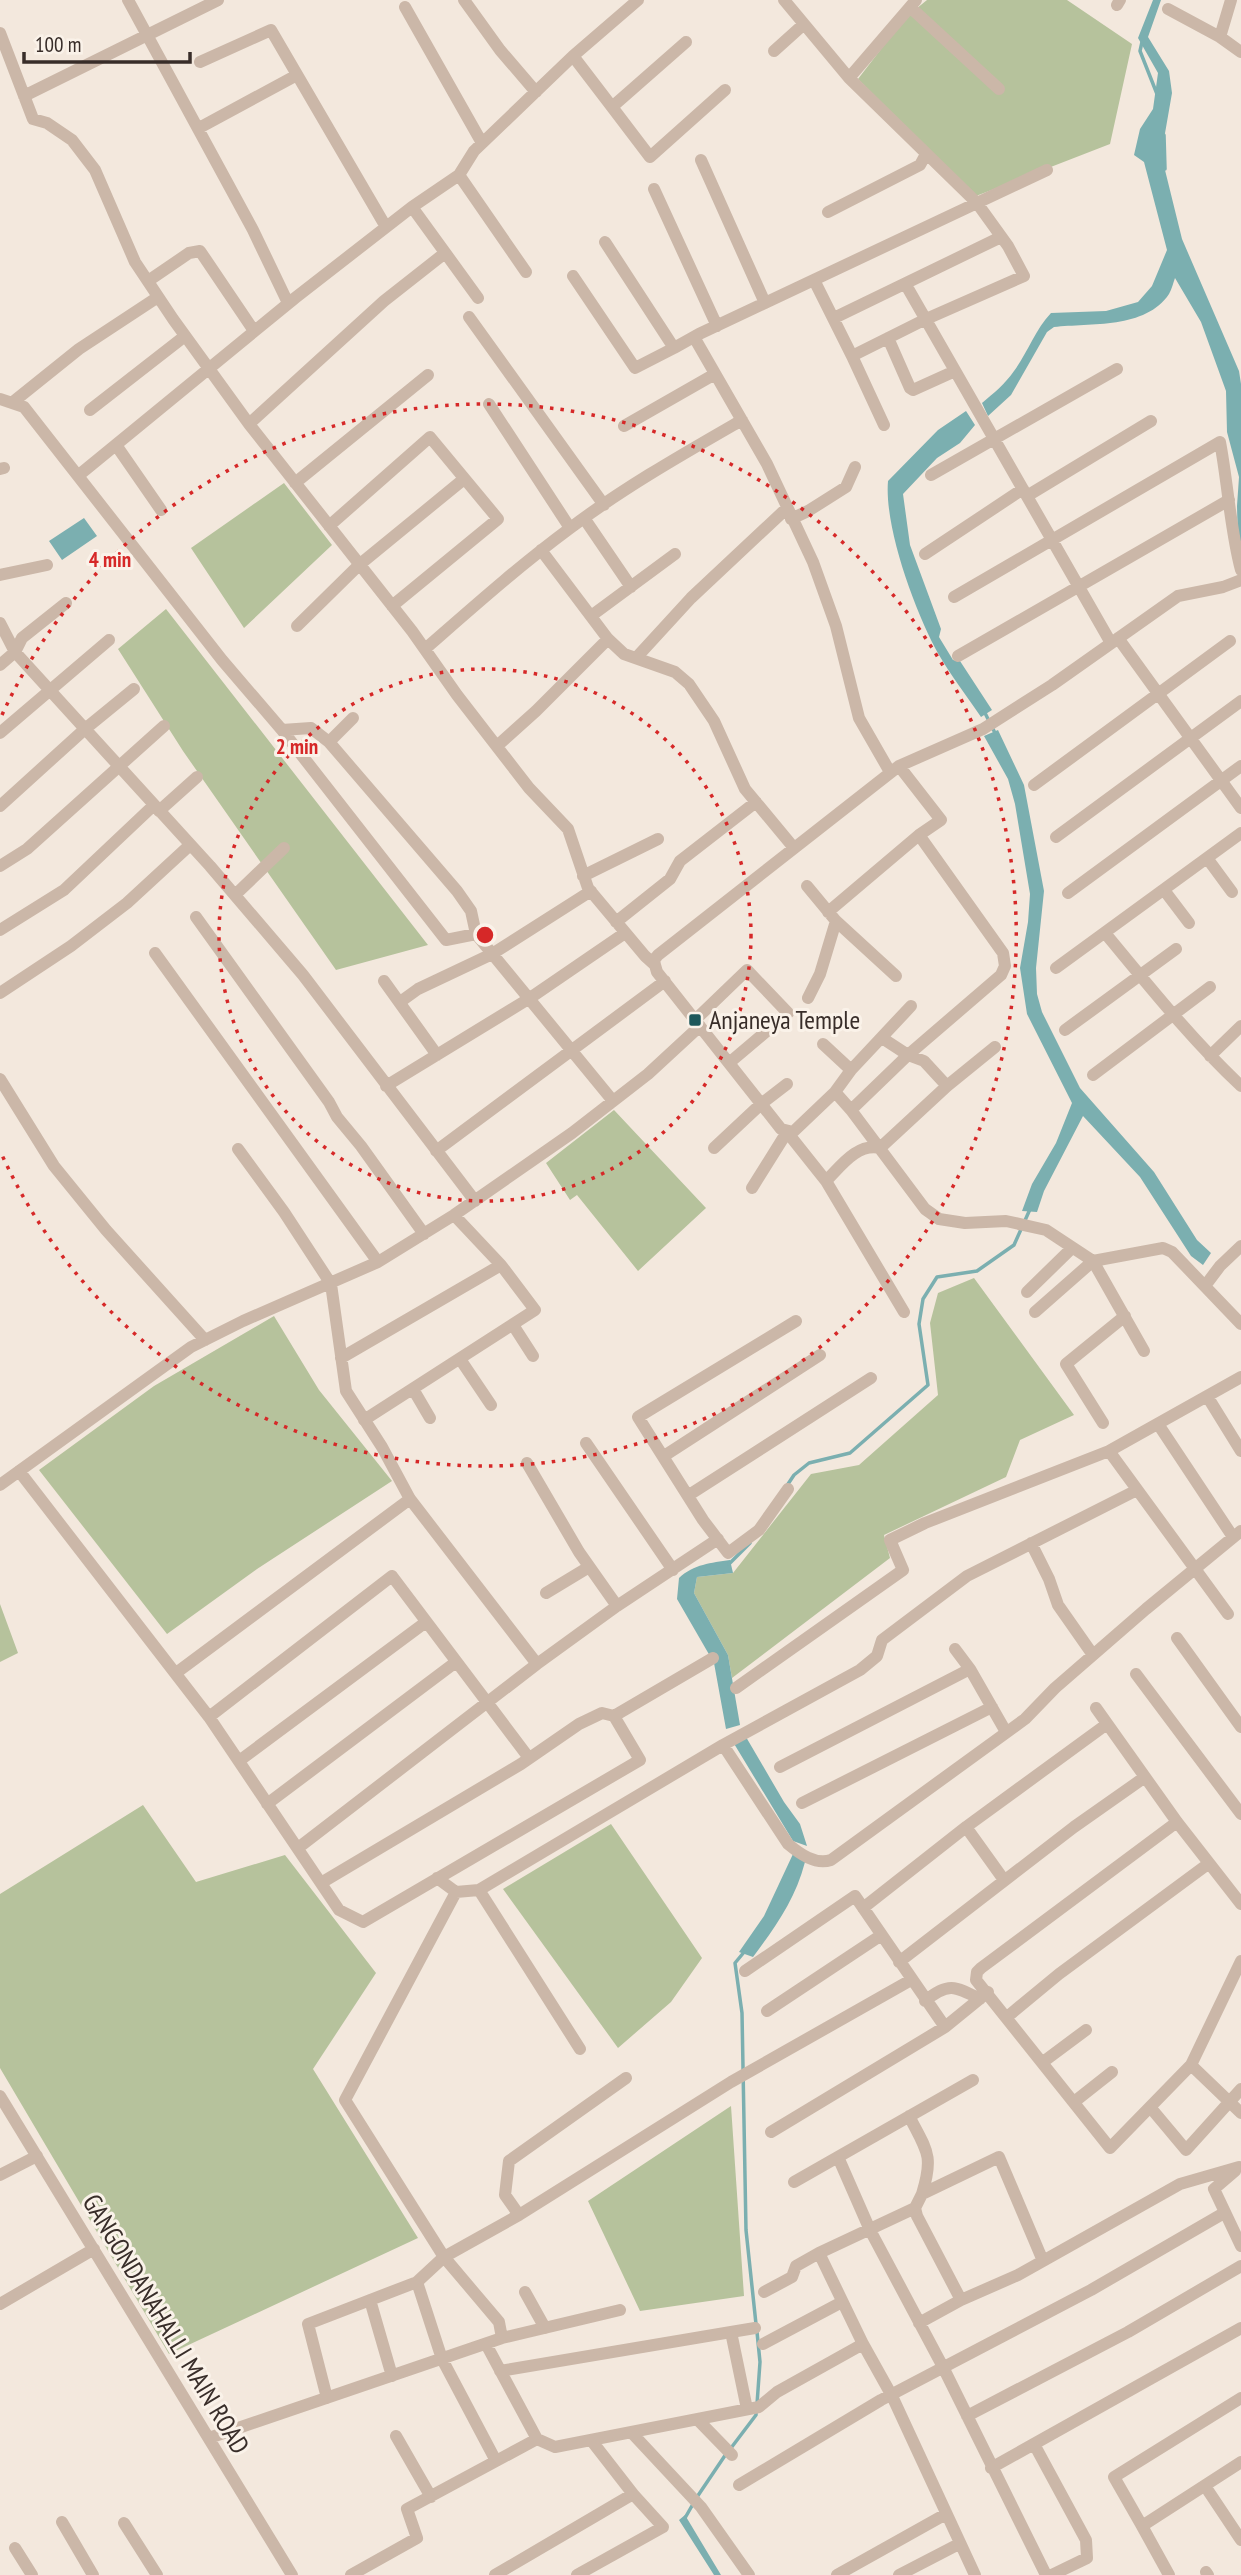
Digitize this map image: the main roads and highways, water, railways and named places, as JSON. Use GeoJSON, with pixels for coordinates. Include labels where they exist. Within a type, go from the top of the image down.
{"type":"FeatureCollection","features":[{"type":"Feature","properties":{"kind":"water"},"geometry":{"type":"Polygon","coordinates":[[[1153,0],[1161,0],[1148,37],[1169,71],[1172,93],[1164,139],[1164,166],[1182,239],[1239,371],[1241,551],[1238,544],[1239,477],[1227,432],[1226,391],[1201,322],[1175,278],[1169,294],[1159,305],[1132,319],[1054,327],[1047,332],[1011,395],[988,416],[982,403],[1011,376],[1051,313],[1106,311],[1138,302],[1152,286],[1167,250],[1144,162],[1134,155],[1140,129],[1153,109],[1158,73],[1138,38],[1153,0]]]}},
{"type":"Feature","properties":{"kind":"water"},"geometry":{"type":"Polygon","coordinates":[[[966,411],[975,425],[960,443],[937,458],[903,494],[910,545],[941,629],[939,637],[953,660],[960,661],[992,710],[981,717],[944,663],[921,617],[896,546],[888,500],[888,481],[938,430],[966,411]]]}},
{"type":"Feature","properties":{"kind":"water"},"geometry":{"type":"Polygon","coordinates":[[[84,518],[97,536],[62,560],[49,541],[84,518]]]}},
{"type":"Feature","properties":{"kind":"water"},"geometry":{"type":"Polygon","coordinates":[[[998,730],[1024,785],[1044,891],[1036,968],[1037,994],[1042,1012],[1080,1088],[1154,1172],[1197,1240],[1211,1253],[1203,1265],[1191,1256],[1140,1177],[1083,1116],[1044,1191],[1037,1212],[1022,1211],[1032,1184],[1056,1143],[1072,1103],[1027,1014],[1020,968],[1030,894],[1015,804],[1008,779],[984,736],[998,730]]]}},
{"type":"Feature","properties":{"kind":"water"},"geometry":{"type":"Polygon","coordinates":[[[730,1560],[733,1573],[697,1577],[694,1593],[728,1655],[740,1725],[726,1729],[714,1663],[677,1599],[679,1578],[685,1573],[703,1565],[730,1560]]]}},
{"type":"Feature","properties":{"kind":"water"},"geometry":{"type":"Polygon","coordinates":[[[746,1737],[800,1824],[807,1846],[793,1841],[733,1742],[746,1737]]]}},
{"type":"Feature","properties":{"kind":"water"},"geometry":{"type":"Polygon","coordinates":[[[793,1854],[805,1862],[796,1889],[784,1912],[753,1957],[739,1952],[764,1916],[793,1854]]]}},
{"type":"Feature","properties":{"kind":"water"},"geometry":{"type":"Polygon","coordinates":[[[685,2515],[721,2575],[714,2575],[679,2520],[685,2515]]]}},
{"type":"Feature","properties":{"kind":"waterway"},"geometry":{"type":"LineString","coordinates":[[1142,42],[1140,51],[1157,94]]}},
{"type":"Feature","properties":{"kind":"waterway"},"geometry":{"type":"LineString","coordinates":[[1164,135],[1165,169]]}},
{"type":"Feature","properties":{"kind":"waterway"},"geometry":{"type":"LineString","coordinates":[[984,711],[996,735]]}},
{"type":"Feature","properties":{"kind":"waterway"},"geometry":{"type":"LineString","coordinates":[[786,1487],[794,1475],[809,1463],[850,1453],[928,1385],[919,1324],[923,1299],[937,1277],[977,1271],[1014,1245],[1031,1207]]}},
{"type":"Feature","properties":{"kind":"waterway"},"geometry":{"type":"LineString","coordinates":[[729,1564],[750,1543]]}},
{"type":"Feature","properties":{"kind":"waterway"},"geometry":{"type":"LineString","coordinates":[[745,1951],[735,1963],[742,2013],[746,2230],[756,2324]]}},
{"type":"Feature","properties":{"kind":"waterway"},"geometry":{"type":"LineString","coordinates":[[757,2332],[760,2362],[757,2404]]}},
{"type":"Feature","properties":{"kind":"waterway"},"geometry":{"type":"LineString","coordinates":[[731,2448],[756,2412]]}},
{"type":"Feature","properties":{"kind":"waterway"},"geometry":{"type":"LineString","coordinates":[[697,2497],[726,2454]]}},
{"type":"Feature","properties":{"kind":"waterway"},"geometry":{"type":"LineString","coordinates":[[685,2518],[693,2504]]}},
{"type":"Feature","properties":{"kind":"place","name":"Anjaneya Temple"},"geometry":{"type":"Point","coordinates":[695,1020]}}]}
